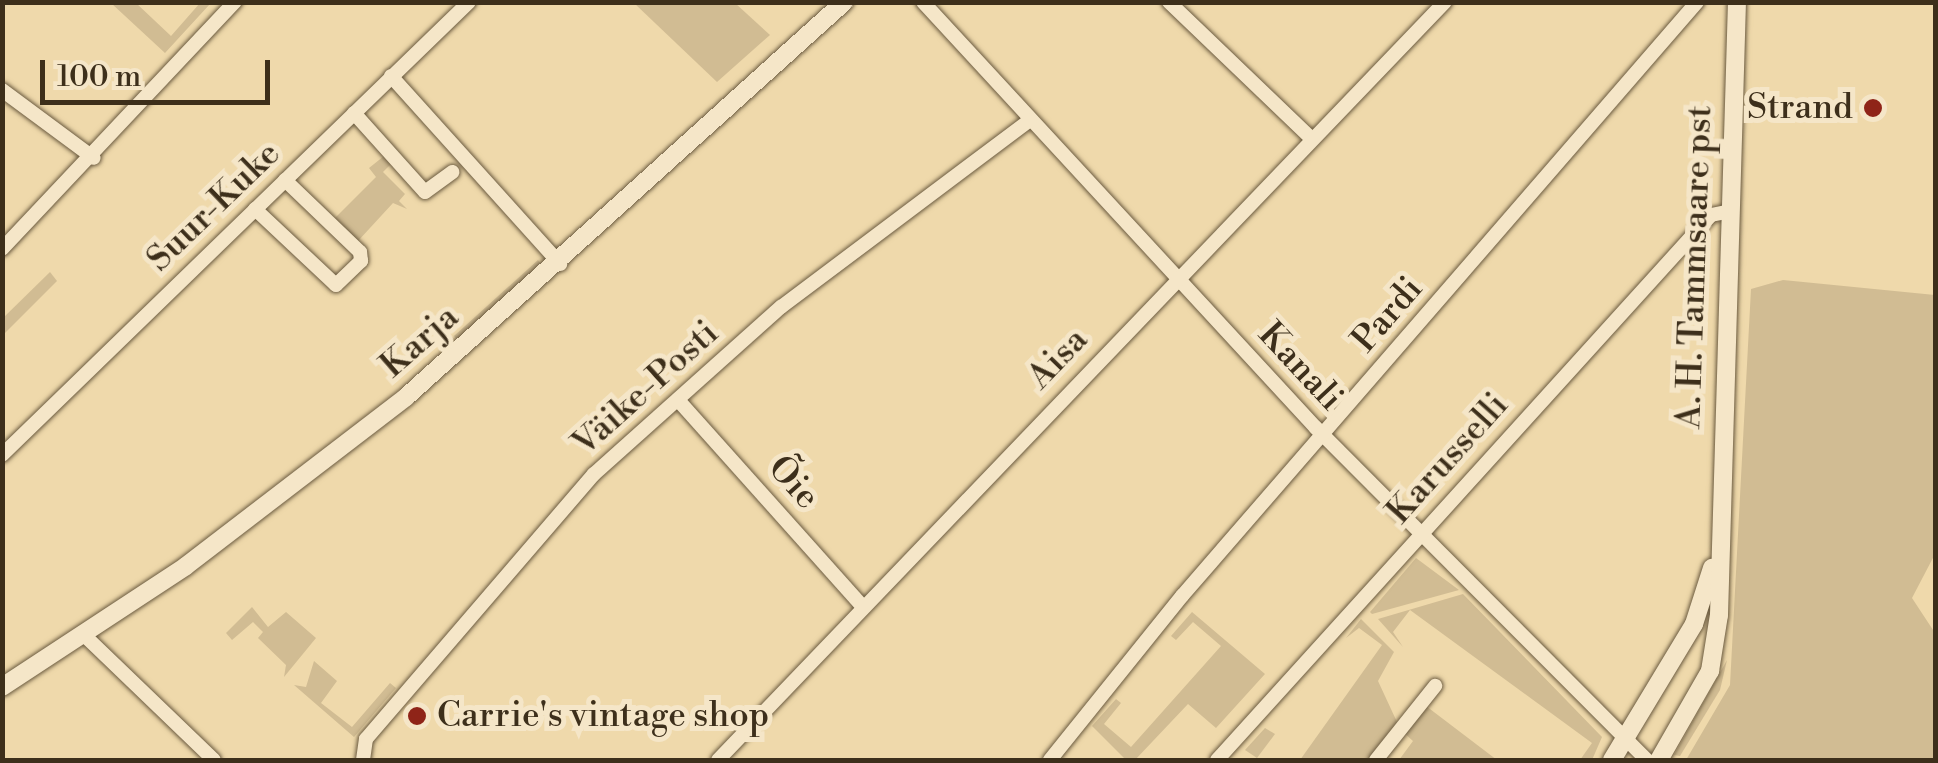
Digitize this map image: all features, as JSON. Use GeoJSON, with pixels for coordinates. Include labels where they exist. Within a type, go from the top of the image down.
{"type":"FeatureCollection","features":[{"type":"Feature","properties":{"kind":"street"},"geometry":{"type":"LineString","coordinates":[[2,249],[94,158],[234,2]]}},
{"type":"Feature","properties":{"kind":"street","name":"Suur-Kuke"},"geometry":{"type":"LineString","coordinates":[[2,455],[469,2]]}},
{"type":"Feature","properties":{"kind":"street","name":"Karja"},"geometry":{"type":"LineString","coordinates":[[2,687],[84,635],[306,478],[560,264],[844,2]]}},
{"type":"Feature","properties":{"kind":"street","name":"Kanali"},"geometry":{"type":"LineString","coordinates":[[924,2],[1176,280],[1323,435],[1646,760]]}},
{"type":"Feature","properties":{"kind":"street"},"geometry":{"type":"LineString","coordinates":[[1169,2],[1312,139]]}},
{"type":"Feature","properties":{"kind":"street","name":"Aisa"},"geometry":{"type":"LineString","coordinates":[[718,760],[1445,2]]}},
{"type":"Feature","properties":{"kind":"street","name":"Pardi"},"geometry":{"type":"LineString","coordinates":[[1050,760],[1323,435],[1698,2]]}},
{"type":"Feature","properties":{"kind":"street","name":"A. H. Tammsaare pst"},"geometry":{"type":"LineString","coordinates":[[1659,760],[1710,671],[1719,615],[1737,2]]}},
{"type":"Feature","properties":{"kind":"street"},"geometry":{"type":"LineString","coordinates":[[391,76],[560,264]]}},
{"type":"Feature","properties":{"kind":"street"},"geometry":{"type":"LineString","coordinates":[[2,90],[94,158]]}},
{"type":"Feature","properties":{"kind":"street"},"geometry":{"type":"LineString","coordinates":[[354,113],[426,192],[453,172]]}},
{"type":"Feature","properties":{"kind":"street","name":"Väike-Posti"},"geometry":{"type":"LineString","coordinates":[[363,760],[366,739],[582,489],[782,307],[1030,120]]}},
{"type":"Feature","properties":{"kind":"street"},"geometry":{"type":"LineString","coordinates":[[255,209],[336,286],[361,261],[360,252],[284,180]]}},
{"type":"Feature","properties":{"kind":"street","name":"Karusselli"},"geometry":{"type":"LineString","coordinates":[[1217,760],[1711,215],[1731,211]]}},
{"type":"Feature","properties":{"kind":"street","name":"Õie"},"geometry":{"type":"LineString","coordinates":[[678,400],[862,606]]}},
{"type":"Feature","properties":{"kind":"street","name":"A. H. Tammsaare pst"},"geometry":{"type":"LineString","coordinates":[[1612,760],[1700,610],[1719,533]]}},
{"type":"Feature","properties":{"kind":"street"},"geometry":{"type":"LineString","coordinates":[[84,635],[214,760]]}},
{"type":"Feature","properties":{"kind":"street"},"geometry":{"type":"LineString","coordinates":[[1376,760],[1435,686]]}},
{"type":"Feature","properties":{"kind":"shaded area"},"geometry":{"type":"Polygon","coordinates":[[[111,3],[136,3],[171,36],[200,3],[210,4],[165,53],[111,3]]]}},
{"type":"Feature","properties":{"kind":"shaded area"},"geometry":{"type":"Polygon","coordinates":[[[634,3],[735,3],[770,35],[717,82],[634,3]]]}},
{"type":"Feature","properties":{"kind":"shaded area"},"geometry":{"type":"Polygon","coordinates":[[[384,156],[391,164],[383,172],[405,194],[399,201],[407,209],[393,203],[358,241],[335,218],[376,177],[369,168],[384,156]]]}},
{"type":"Feature","properties":{"kind":"shaded area"},"geometry":{"type":"Polygon","coordinates":[[[538,260],[541,264],[458,341],[454,336],[538,260]]]}},
{"type":"Feature","properties":{"kind":"shaded area"},"geometry":{"type":"Polygon","coordinates":[[[50,272],[57,281],[3,335],[3,318],[50,272]]]}},
{"type":"Feature","properties":{"kind":"shaded area"},"geometry":{"type":"Polygon","coordinates":[[[1783,280],[1935,295],[1935,554],[1912,598],[1935,633],[1935,760],[1686,760],[1730,685],[1751,289],[1783,280]]]}},
{"type":"Feature","properties":{"kind":"shaded area"},"geometry":{"type":"Polygon","coordinates":[[[1416,558],[1459,590],[1372,614],[1370,612],[1416,558]]]}},
{"type":"Feature","properties":{"kind":"shaded area"},"geometry":{"type":"Polygon","coordinates":[[[1463,594],[1602,737],[1592,760],[1580,760],[1592,743],[1410,610],[1393,632],[1403,647],[1378,619],[1463,594]]]}},
{"type":"Feature","properties":{"kind":"shaded area"},"geometry":{"type":"Polygon","coordinates":[[[252,607],[268,627],[286,612],[316,638],[284,677],[286,665],[258,638],[263,632],[253,622],[232,640],[226,633],[252,607]]]}},
{"type":"Feature","properties":{"kind":"shaded area"},"geometry":{"type":"Polygon","coordinates":[[[1192,612],[1265,674],[1216,728],[1188,704],[1135,760],[1126,760],[1092,726],[1116,699],[1121,703],[1104,724],[1131,747],[1221,646],[1193,622],[1176,640],[1171,636],[1192,612]]]}},
{"type":"Feature","properties":{"kind":"shaded area"},"geometry":{"type":"Polygon","coordinates":[[[1361,619],[1394,652],[1378,681],[1397,722],[1370,760],[1300,760],[1382,645],[1359,628],[1346,638],[1361,619]]]}},
{"type":"Feature","properties":{"kind":"shaded area"},"geometry":{"type":"Polygon","coordinates":[[[1727,660],[1720,690],[1680,756],[1674,755],[1727,660]]]}},
{"type":"Feature","properties":{"kind":"shaded area"},"geometry":{"type":"Polygon","coordinates":[[[314,661],[337,681],[321,703],[352,727],[390,683],[396,688],[354,737],[294,685],[306,687],[314,661]]]}},
{"type":"Feature","properties":{"kind":"shaded area"},"geometry":{"type":"Polygon","coordinates":[[[1426,706],[1497,760],[1399,760],[1413,741],[1403,732],[1426,706]]]}},
{"type":"Feature","properties":{"kind":"shaded area"},"geometry":{"type":"Polygon","coordinates":[[[1265,728],[1275,734],[1257,758],[1245,750],[1265,728]]]}},
{"type":"Feature","properties":{"kind":"place","name":"Strand"},"geometry":{"type":"Point","coordinates":[1873,108]}},
{"type":"Feature","properties":{"kind":"place","name":"Carrie's vintage shop"},"geometry":{"type":"Point","coordinates":[417,716]}}]}
